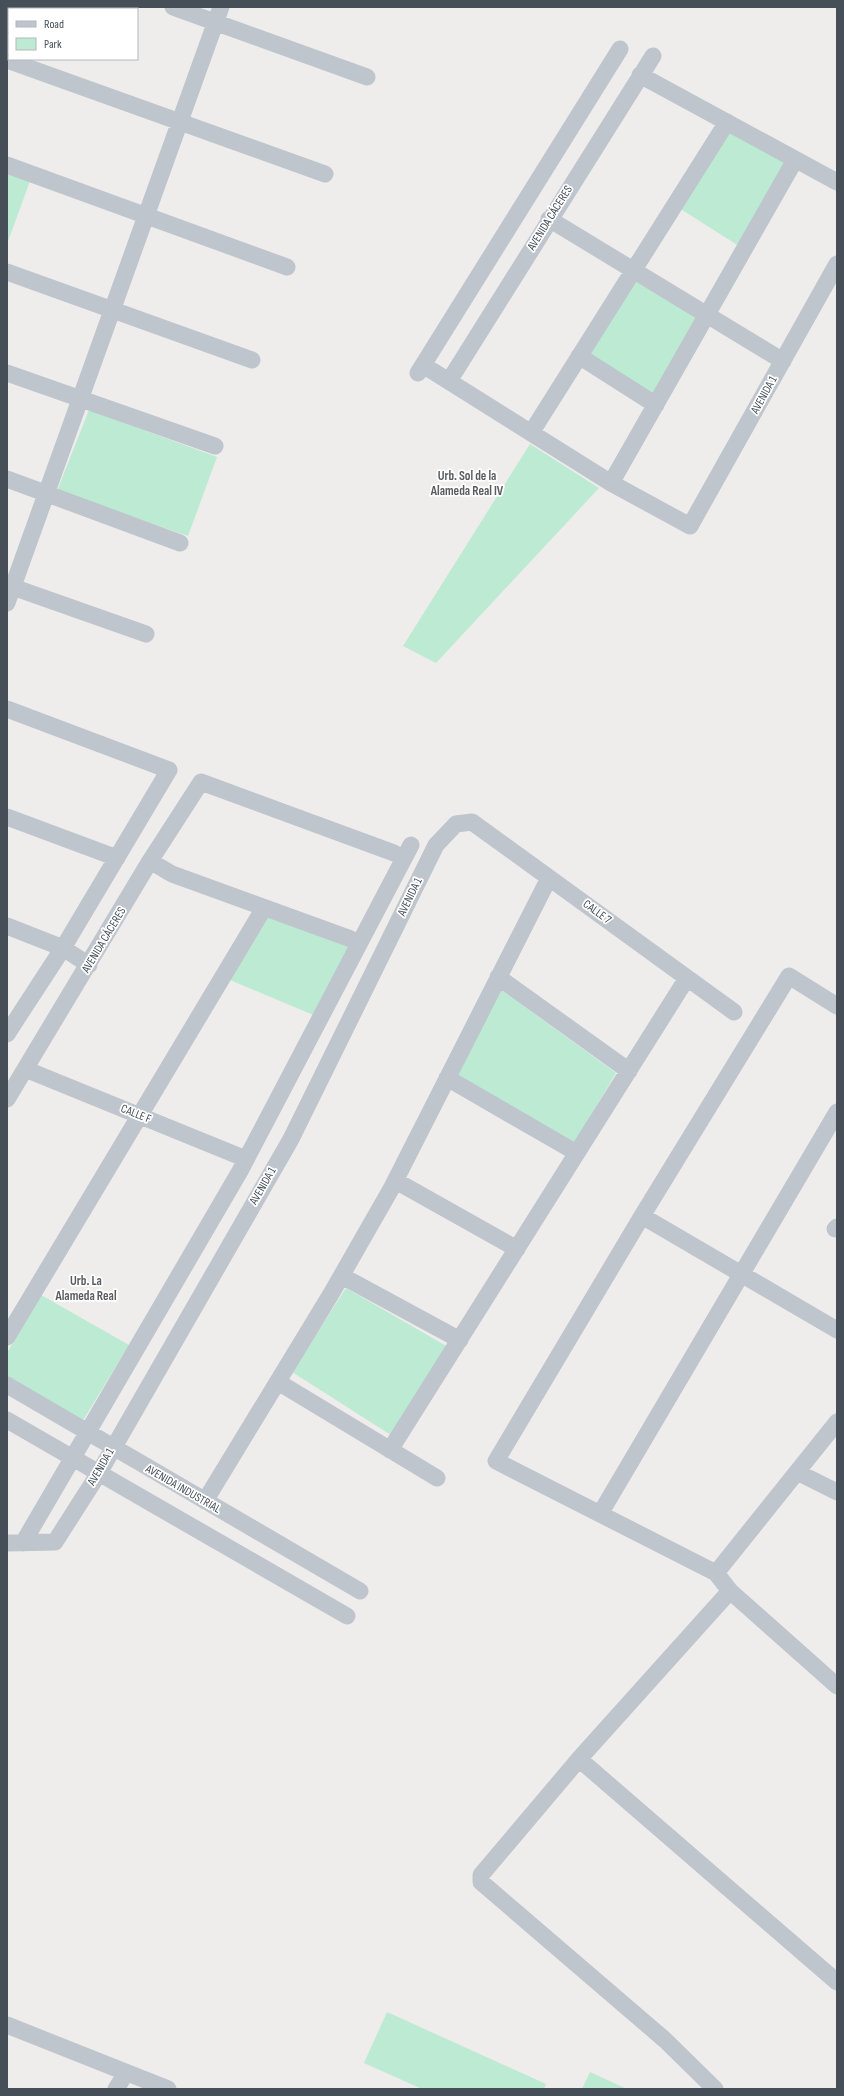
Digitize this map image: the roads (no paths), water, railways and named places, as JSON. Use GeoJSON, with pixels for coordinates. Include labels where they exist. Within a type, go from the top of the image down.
{"type":"FeatureCollection","features":[{"type":"Feature","properties":{"kind":"street"},"geometry":{"type":"LineString","coordinates":[[172,7],[218,15],[368,77]]}},
{"type":"Feature","properties":{"kind":"street"},"geometry":{"type":"LineString","coordinates":[[7,604],[10,586],[81,399],[218,15]]}},
{"type":"Feature","properties":{"kind":"street"},"geometry":{"type":"LineString","coordinates":[[620,49],[420,369],[448,381],[611,483],[794,160]]}},
{"type":"Feature","properties":{"kind":"street","name":"AVENIDA CÁCERES"},"geometry":{"type":"LineString","coordinates":[[448,381],[652,56]]}},
{"type":"Feature","properties":{"kind":"street"},"geometry":{"type":"LineString","coordinates":[[7,60],[325,174]]}},
{"type":"Feature","properties":{"kind":"street"},"geometry":{"type":"LineString","coordinates":[[640,75],[837,182]]}},
{"type":"Feature","properties":{"kind":"street"},"geometry":{"type":"LineString","coordinates":[[531,433],[727,122]]}},
{"type":"Feature","properties":{"kind":"street"},"geometry":{"type":"LineString","coordinates":[[7,165],[287,267]]}},
{"type":"Feature","properties":{"kind":"street"},"geometry":{"type":"LineString","coordinates":[[549,219],[783,361]]}},
{"type":"Feature","properties":{"kind":"street","name":"AVENIDA 1"},"geometry":{"type":"LineString","coordinates":[[611,483],[690,526],[837,264]]}},
{"type":"Feature","properties":{"kind":"street"},"geometry":{"type":"LineString","coordinates":[[7,272],[252,360]]}},
{"type":"Feature","properties":{"kind":"street"},"geometry":{"type":"LineString","coordinates":[[579,356],[656,405]]}},
{"type":"Feature","properties":{"kind":"street"},"geometry":{"type":"LineString","coordinates":[[7,373],[215,446]]}},
{"type":"Feature","properties":{"kind":"street"},"geometry":{"type":"LineString","coordinates":[[7,480],[180,543]]}},
{"type":"Feature","properties":{"kind":"street"},"geometry":{"type":"LineString","coordinates":[[10,586],[146,634]]}},
{"type":"Feature","properties":{"kind":"street"},"geometry":{"type":"LineString","coordinates":[[7,709],[170,770],[63,948],[7,1034]]}},
{"type":"Feature","properties":{"kind":"street","name":"AVENIDA CÁCERES"},"geometry":{"type":"LineString","coordinates":[[7,1099],[89,965],[150,861],[201,782],[394,853]]}},
{"type":"Feature","properties":{"kind":"street"},"geometry":{"type":"LineString","coordinates":[[7,817],[117,858]]}},
{"type":"Feature","properties":{"kind":"street","name":"CALLE 7"},"geometry":{"type":"LineString","coordinates":[[456,824],[472,822],[734,1012]]}},
{"type":"Feature","properties":{"kind":"street","name":"AVENIDA 1"},"geometry":{"type":"LineString","coordinates":[[15,1543],[55,1542],[98,1473],[291,1139],[436,845],[456,824]]}},
{"type":"Feature","properties":{"kind":"street","name":"AVENIDA 1"},"geometry":{"type":"LineString","coordinates":[[15,1543],[72,1458],[246,1159],[411,844]]}},
{"type":"Feature","properties":{"kind":"street"},"geometry":{"type":"LineString","coordinates":[[150,861],[172,874],[351,939]]}},
{"type":"Feature","properties":{"kind":"street"},"geometry":{"type":"LineString","coordinates":[[205,1501],[342,1276],[396,1181],[549,878]]}},
{"type":"Feature","properties":{"kind":"street"},"geometry":{"type":"LineString","coordinates":[[7,1336],[264,908]]}},
{"type":"Feature","properties":{"kind":"street"},"geometry":{"type":"LineString","coordinates":[[7,926],[63,948],[89,965]]}},
{"type":"Feature","properties":{"kind":"street"},"geometry":{"type":"LineString","coordinates":[[837,1006],[789,976],[642,1216],[496,1461],[716,1573],[730,1591],[837,1686]]}},
{"type":"Feature","properties":{"kind":"street"},"geometry":{"type":"LineString","coordinates":[[498,977],[629,1071]]}},
{"type":"Feature","properties":{"kind":"street"},"geometry":{"type":"LineString","coordinates":[[390,1450],[687,978]]}},
{"type":"Feature","properties":{"kind":"street","name":"CALLE F"},"geometry":{"type":"LineString","coordinates":[[25,1069],[246,1159]]}},
{"type":"Feature","properties":{"kind":"street"},"geometry":{"type":"LineString","coordinates":[[448,1078],[577,1153]]}},
{"type":"Feature","properties":{"kind":"street"},"geometry":{"type":"LineString","coordinates":[[600,1514],[837,1112]]}},
{"type":"Feature","properties":{"kind":"street"},"geometry":{"type":"LineString","coordinates":[[396,1181],[517,1249]]}},
{"type":"Feature","properties":{"kind":"street"},"geometry":{"type":"LineString","coordinates":[[642,1216],[837,1330]]}},
{"type":"Feature","properties":{"kind":"street"},"geometry":{"type":"LineString","coordinates":[[342,1276],[460,1340]]}},
{"type":"Feature","properties":{"kind":"street"},"geometry":{"type":"LineString","coordinates":[[278,1382],[437,1478]]}},
{"type":"Feature","properties":{"kind":"street","name":"AVENIDA INDUSTRIAL"},"geometry":{"type":"LineString","coordinates":[[7,1385],[360,1591]]}},
{"type":"Feature","properties":{"kind":"street"},"geometry":{"type":"LineString","coordinates":[[7,1420],[347,1616]]}},
{"type":"Feature","properties":{"kind":"street"},"geometry":{"type":"LineString","coordinates":[[716,1573],[837,1422]]}},
{"type":"Feature","properties":{"kind":"street"},"geometry":{"type":"LineString","coordinates":[[797,1472],[837,1492]]}},
{"type":"Feature","properties":{"kind":"street"},"geometry":{"type":"LineString","coordinates":[[715,2089],[665,2040],[481,1882],[481,1876],[579,1759],[730,1591]]}},
{"type":"Feature","properties":{"kind":"street"},"geometry":{"type":"LineString","coordinates":[[579,1759],[837,1982]]}},
{"type":"Feature","properties":{"kind":"street"},"geometry":{"type":"LineString","coordinates":[[7,2025],[168,2089]]}},
{"type":"Feature","properties":{"kind":"street"},"geometry":{"type":"LineString","coordinates":[[116,2089],[126,2073]]}},
{"type":"Feature","properties":{"kind":"district","name":"Urb. Sol de la Alameda Real IV"},"geometry":{"type":"Point","coordinates":[467,484]}},
{"type":"Feature","properties":{"kind":"district","name":"Urb. La Alameda Real"},"geometry":{"type":"Point","coordinates":[86,1288]}}]}
